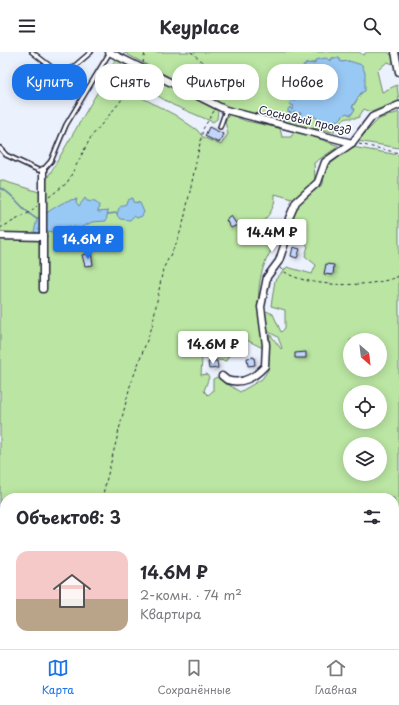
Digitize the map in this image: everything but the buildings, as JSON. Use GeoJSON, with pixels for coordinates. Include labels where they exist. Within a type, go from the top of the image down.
{"type":"FeatureCollection","features":[{"type":"Feature","properties":{"kind":"street","name":"Сосновый проезд"},"geometry":{"type":"LineString","coordinates":[[110,52],[135,64]]}},
{"type":"Feature","properties":{"kind":"street"},"geometry":{"type":"LineString","coordinates":[[395,52],[399,72]]}},
{"type":"Feature","properties":{"kind":"street","name":"Сосновый проезд"},"geometry":{"type":"LineString","coordinates":[[164,78],[226,110],[352,143],[372,117],[399,105]]}},
{"type":"Feature","properties":{"kind":"street"},"geometry":{"type":"LineString","coordinates":[[222,376],[227,380],[242,381],[256,376],[265,366],[266,345],[261,307],[267,277],[276,264],[287,237],[289,218],[296,202],[318,182],[325,162],[352,143]]}},
{"type":"Feature","properties":{"kind":"street"},"geometry":{"type":"LineString","coordinates":[[43,170],[43,289]]}},
{"type":"Feature","properties":{"kind":"street"},"geometry":{"type":"LineString","coordinates":[[0,236],[43,237]]}},
{"type":"Feature","properties":{"kind":"lane"},"geometry":{"type":"LineString","coordinates":[[32,52],[63,76],[91,52]]}},
{"type":"Feature","properties":{"kind":"lane","name":"Сосновый проезд"},"geometry":{"type":"LineString","coordinates":[[43,170],[51,161],[66,125],[110,52]]}},
{"type":"Feature","properties":{"kind":"lane"},"geometry":{"type":"LineString","coordinates":[[220,127],[226,110]]}},
{"type":"Feature","properties":{"kind":"lane"},"geometry":{"type":"LineString","coordinates":[[0,148],[6,156],[38,170],[43,170]]}},
{"type":"Feature","properties":{"kind":"path"},"geometry":{"type":"LineString","coordinates":[[144,64],[145,52]]}},
{"type":"Feature","properties":{"kind":"path"},"geometry":{"type":"LineString","coordinates":[[103,493],[130,386],[152,327],[163,269],[177,242],[184,220],[202,129],[217,105],[223,80],[191,52]]}},
{"type":"Feature","properties":{"kind":"path"},"geometry":{"type":"LineString","coordinates":[[0,228],[27,214],[67,183],[91,137],[121,100]]}},
{"type":"Feature","properties":{"kind":"path"},"geometry":{"type":"LineString","coordinates":[[352,143],[399,153]]}},
{"type":"Feature","properties":{"kind":"path"},"geometry":{"type":"LineString","coordinates":[[276,264],[283,271],[297,279],[320,284],[349,285],[392,280],[399,276]]}},
{"type":"Feature","properties":{"kind":"green space"},"geometry":{"type":"Polygon","coordinates":[[[119,52],[117,58],[128,64],[113,64],[119,52]]]}},
{"type":"Feature","properties":{"kind":"green space"},"geometry":{"type":"Polygon","coordinates":[[[123,52],[359,52],[363,55],[367,52],[388,52],[393,57],[394,64],[387,62],[377,71],[382,92],[397,85],[399,101],[371,112],[364,109],[358,118],[347,118],[335,125],[334,132],[285,123],[221,105],[212,100],[259,100],[259,64],[172,64],[172,78],[164,74],[164,64],[145,64],[123,52]]]}},
{"type":"Feature","properties":{"kind":"green space"},"geometry":{"type":"Polygon","coordinates":[[[164,83],[172,87],[172,100],[197,100],[218,111],[217,119],[213,122],[164,100],[164,83]]]}},
{"type":"Feature","properties":{"kind":"green space"},"geometry":{"type":"Polygon","coordinates":[[[95,96],[95,100],[146,100],[175,115],[197,130],[203,137],[221,145],[228,134],[225,122],[229,114],[246,121],[280,128],[282,137],[291,137],[295,130],[339,146],[314,163],[315,180],[296,200],[275,194],[274,204],[270,213],[256,227],[260,231],[282,237],[266,261],[261,274],[259,287],[259,315],[264,344],[263,348],[232,333],[229,338],[232,350],[226,361],[202,358],[201,375],[207,374],[209,377],[204,391],[208,395],[213,391],[213,379],[217,377],[240,392],[262,379],[268,370],[270,334],[281,349],[282,348],[278,337],[267,331],[264,310],[273,314],[281,332],[285,328],[285,310],[271,306],[275,280],[287,267],[312,274],[316,265],[305,256],[308,246],[289,228],[299,203],[323,184],[325,168],[352,147],[399,155],[399,493],[0,493],[0,180],[39,192],[95,96]]]}},
{"type":"Feature","properties":{"kind":"green space"},"geometry":{"type":"Polygon","coordinates":[[[399,112],[399,148],[357,141],[379,119],[399,112]]]}},
{"type":"Feature","properties":{"kind":"water"},"geometry":{"type":"Polygon","coordinates":[[[326,58],[331,61],[332,58],[339,58],[341,62],[349,61],[362,65],[365,73],[365,91],[361,93],[352,107],[355,109],[351,115],[346,113],[338,121],[334,120],[324,124],[314,116],[308,120],[297,120],[301,113],[294,112],[290,116],[291,112],[288,113],[288,109],[290,107],[292,110],[294,106],[289,104],[291,100],[338,100],[338,64],[315,64],[315,60],[326,58]]]}},
{"type":"Feature","properties":{"kind":"water"},"geometry":{"type":"Polygon","coordinates":[[[85,198],[87,201],[95,202],[99,205],[98,212],[108,211],[106,221],[92,222],[80,228],[69,226],[56,233],[48,231],[40,234],[34,232],[37,219],[61,204],[71,200],[77,199],[76,202],[79,206],[85,198]]]}},
{"type":"Feature","properties":{"kind":"water"},"geometry":{"type":"Polygon","coordinates":[[[132,198],[133,202],[140,203],[144,212],[142,216],[137,218],[134,216],[130,220],[120,219],[117,215],[119,209],[126,204],[127,200],[132,198]]]}},
{"type":"Feature","properties":{"kind":"waterway"},"geometry":{"type":"LineString","coordinates":[[0,188],[9,193],[32,216],[37,219]]}},
{"type":"Feature","properties":{"kind":"waterway"},"geometry":{"type":"LineString","coordinates":[[108,214],[117,213]]}}]}
